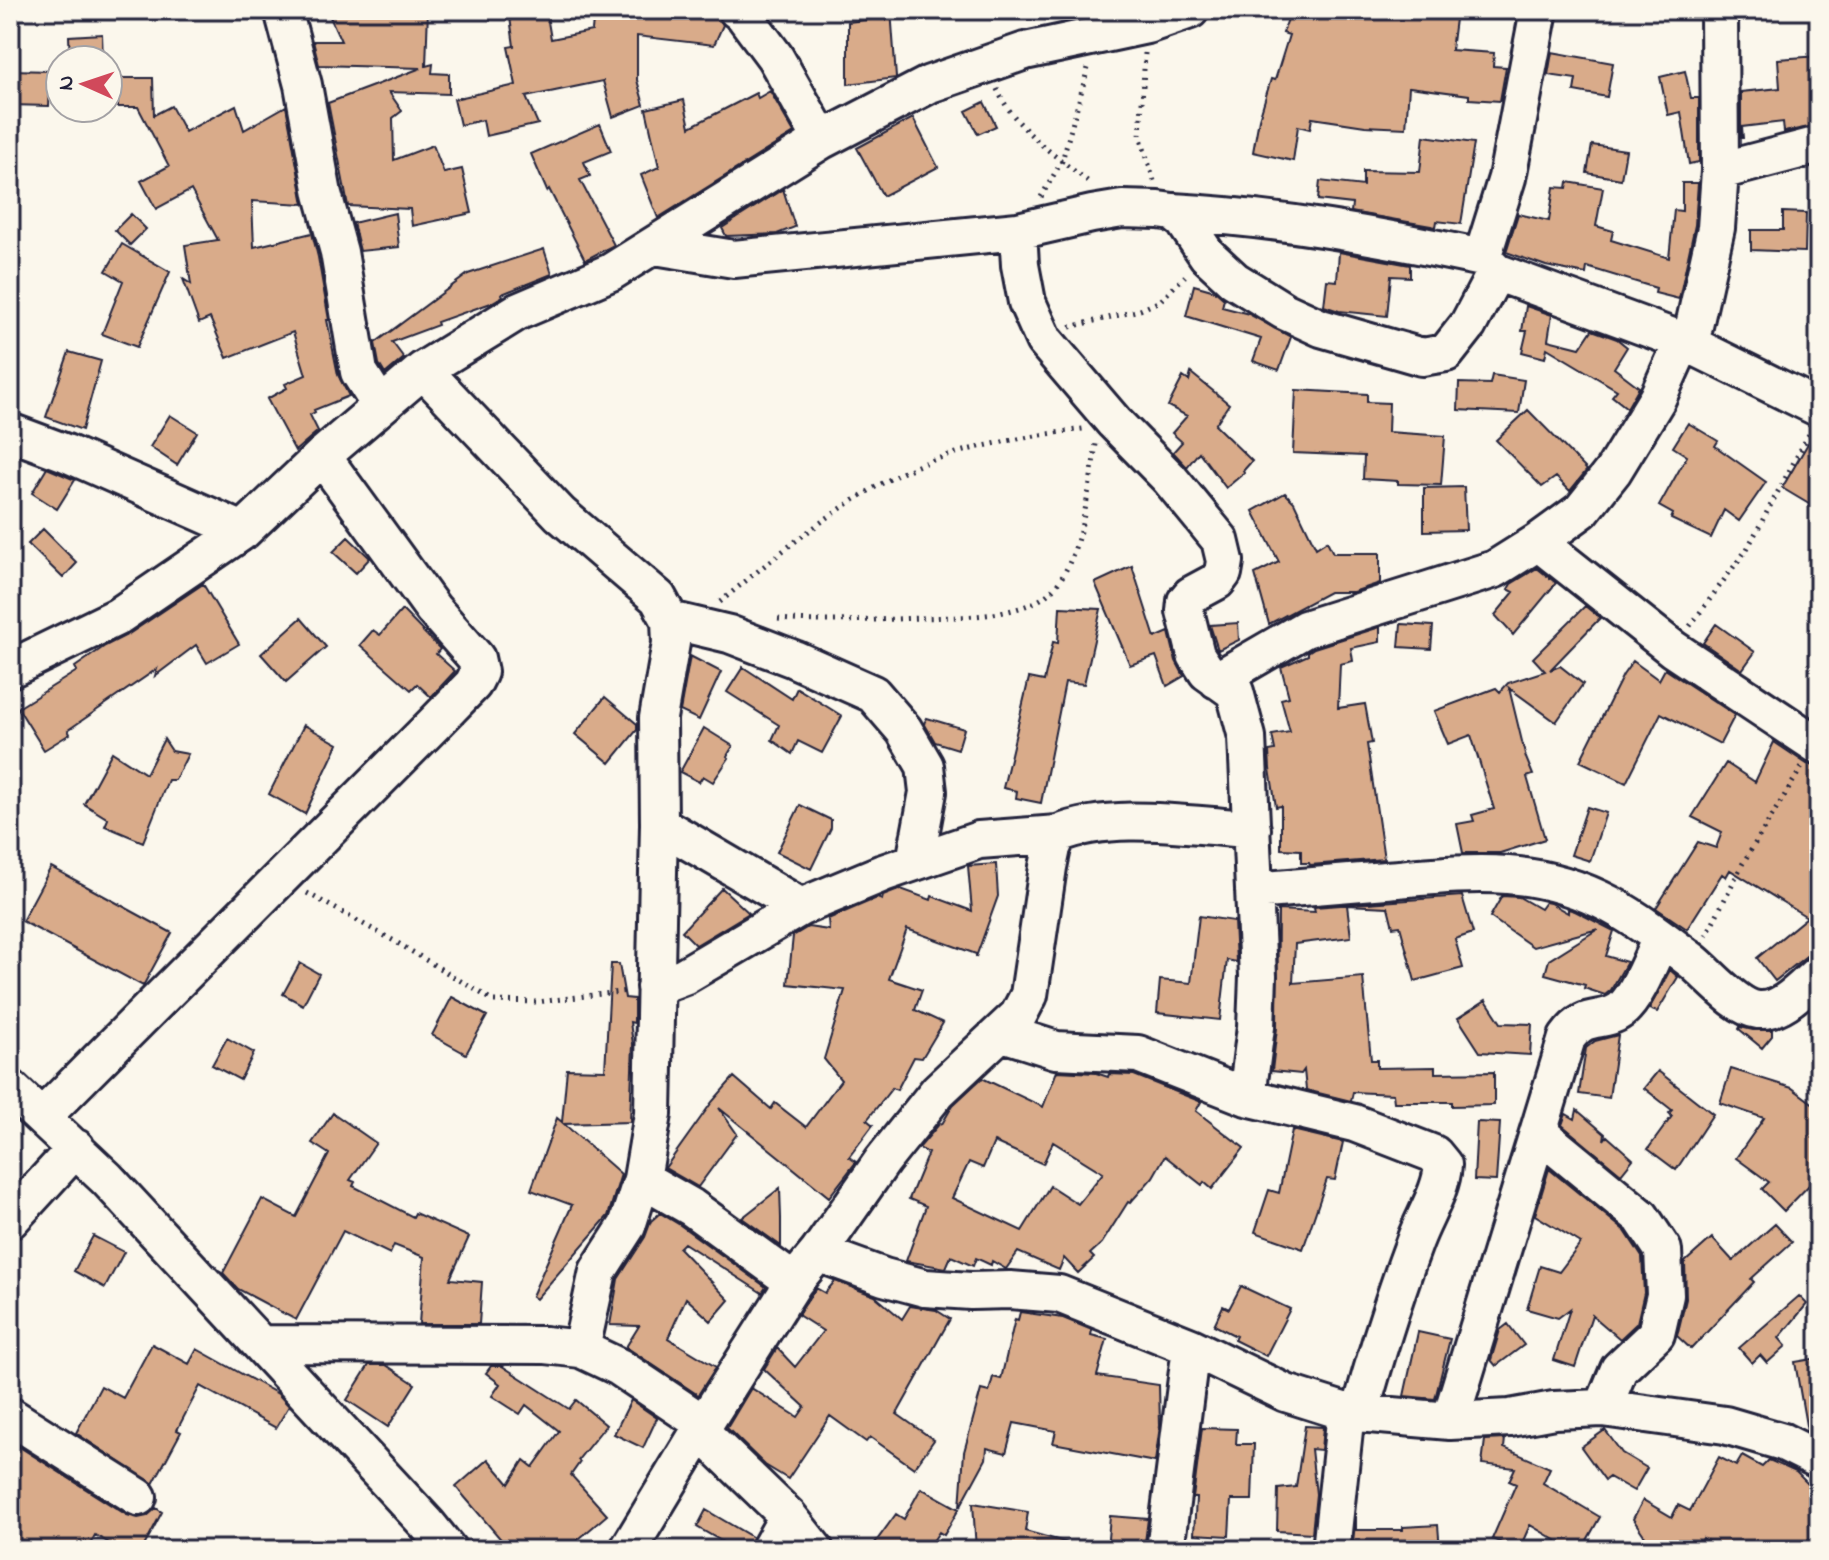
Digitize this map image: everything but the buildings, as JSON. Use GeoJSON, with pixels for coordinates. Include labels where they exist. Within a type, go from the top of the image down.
{"type":"FeatureCollection","features":[{"type":"Feature","properties":{"kind":"street"},"geometry":{"type":"LineString","coordinates":[[283,10],[303,85],[323,194],[339,252],[359,372],[380,405]]}},
{"type":"Feature","properties":{"kind":"street"},"geometry":{"type":"LineString","coordinates":[[737,10],[775,57],[822,140]]}},
{"type":"Feature","properties":{"kind":"street"},"geometry":{"type":"LineString","coordinates":[[10,669],[117,617],[243,531],[322,456],[423,370],[517,312],[611,272],[822,140],[930,84],[986,64],[1117,26],[1190,10]]}},
{"type":"Feature","properties":{"kind":"street"},"geometry":{"type":"LineString","coordinates":[[1166,211],[1184,221],[1207,255],[1234,280],[1284,311],[1321,328],[1422,357],[1446,353],[1468,325],[1489,265],[1539,10]]}},
{"type":"Feature","properties":{"kind":"street"},"geometry":{"type":"LineString","coordinates":[[1217,680],[1305,629],[1495,569],[1582,510],[1613,471],[1657,399],[1686,342],[1716,228],[1720,171],[1719,10]]}},
{"type":"Feature","properties":{"kind":"street"},"geometry":{"type":"LineString","coordinates":[[1720,171],[1819,145]]}},
{"type":"Feature","properties":{"kind":"street"},"geometry":{"type":"LineString","coordinates":[[655,246],[734,259],[1018,231],[1122,209],[1253,217],[1316,225],[1489,265],[1686,342],[1815,419]]}},
{"type":"Feature","properties":{"kind":"street"},"geometry":{"type":"LineString","coordinates":[[1018,231],[1027,302],[1044,340],[1106,424],[1169,478],[1220,540],[1225,561],[1223,573],[1217,581],[1191,595],[1186,601],[1185,611],[1196,655],[1207,672],[1235,692],[1247,737],[1258,976],[1256,1027],[1247,1097]]}},
{"type":"Feature","properties":{"kind":"street"},"geometry":{"type":"LineString","coordinates":[[423,370],[560,514],[658,598],[681,623],[729,634],[873,694],[904,730],[925,766],[928,792],[915,862]]}},
{"type":"Feature","properties":{"kind":"street"},"geometry":{"type":"LineString","coordinates":[[10,432],[66,453],[243,531]]}},
{"type":"Feature","properties":{"kind":"street"},"geometry":{"type":"LineString","coordinates":[[42,1117],[473,684],[479,672],[476,658],[433,609],[322,456]]}},
{"type":"Feature","properties":{"kind":"street"},"geometry":{"type":"LineString","coordinates":[[1538,542],[1673,649],[1818,745]]}},
{"type":"Feature","properties":{"kind":"street"},"geometry":{"type":"LineString","coordinates":[[581,1349],[600,1264],[627,1226],[642,1179],[653,1114],[658,718],[671,643],[681,623]]}},
{"type":"Feature","properties":{"kind":"street"},"geometry":{"type":"LineString","coordinates":[[655,987],[684,976],[801,907],[979,840],[1058,834],[1079,826],[1128,822],[1252,829]]}},
{"type":"Feature","properties":{"kind":"street"},"geometry":{"type":"LineString","coordinates":[[659,824],[801,907]]}},
{"type":"Feature","properties":{"kind":"street"},"geometry":{"type":"LineString","coordinates":[[628,1550],[794,1282],[883,1160],[938,1091],[1018,1016],[1029,995],[1048,867],[1058,834]]}},
{"type":"Feature","properties":{"kind":"street"},"geometry":{"type":"LineString","coordinates":[[1254,891],[1463,872],[1518,874],[1554,881],[1611,905],[1661,938],[1746,1006],[1758,1010],[1774,1008],[1819,973]]}},
{"type":"Feature","properties":{"kind":"street"},"geometry":{"type":"LineString","coordinates":[[1450,1421],[1567,1038],[1576,1025],[1621,1010],[1631,998],[1661,938]]}},
{"type":"Feature","properties":{"kind":"street"},"geometry":{"type":"LineString","coordinates":[[1003,1033],[1056,1050],[1138,1054],[1247,1097],[1354,1123],[1434,1154],[1443,1165],[1442,1179],[1416,1237],[1353,1413],[1331,1550]]}},
{"type":"Feature","properties":{"kind":"street"},"geometry":{"type":"LineString","coordinates":[[10,1088],[76,1148],[448,1550]]}},
{"type":"Feature","properties":{"kind":"street"},"geometry":{"type":"LineString","coordinates":[[1539,1133],[1641,1217],[1663,1250],[1665,1295],[1656,1334],[1619,1369],[1603,1408]]}},
{"type":"Feature","properties":{"kind":"street"},"geometry":{"type":"LineString","coordinates":[[10,1220],[76,1148]]}},
{"type":"Feature","properties":{"kind":"street"},"geometry":{"type":"LineString","coordinates":[[642,1179],[691,1207],[794,1282]]}},
{"type":"Feature","properties":{"kind":"street"},"geometry":{"type":"LineString","coordinates":[[818,1253],[925,1288],[1059,1294],[1191,1347],[1286,1393],[1353,1413],[1450,1421],[1603,1408],[1725,1425],[1783,1442],[1819,1460]]}},
{"type":"Feature","properties":{"kind":"street"},"geometry":{"type":"LineString","coordinates":[[260,1344],[545,1345],[581,1349],[619,1367],[702,1427],[788,1516],[815,1550]]}},
{"type":"Feature","properties":{"kind":"street"},"geometry":{"type":"LineString","coordinates":[[1165,1550],[1191,1347]]}},
{"type":"Feature","properties":{"kind":"street"},"geometry":{"type":"LineString","coordinates":[[10,1416],[138,1497]]}},
{"type":"Feature","properties":{"kind":"street"},"geometry":{"type":"LineString","coordinates":[[769,1550],[788,1516]]}},
{"type":"Feature","properties":{"kind":"path"},"geometry":{"type":"LineString","coordinates":[[1018,231],[1062,161],[1117,26]]}},
{"type":"Feature","properties":{"kind":"path"},"geometry":{"type":"LineString","coordinates":[[1117,26],[1140,135],[1166,211]]}},
{"type":"Feature","properties":{"kind":"path"},"geometry":{"type":"LineString","coordinates":[[986,64],[1004,105],[1024,128],[1122,209]]}},
{"type":"Feature","properties":{"kind":"path"},"geometry":{"type":"LineString","coordinates":[[1044,340],[1073,326],[1140,310],[1160,301],[1207,255]]}},
{"type":"Feature","properties":{"kind":"path"},"geometry":{"type":"LineString","coordinates":[[1673,649],[1747,549],[1815,419]]}},
{"type":"Feature","properties":{"kind":"path"},"geometry":{"type":"LineString","coordinates":[[681,623],[822,520],[895,476],[954,455],[1034,436],[1106,424],[1079,533],[1064,573],[1054,589],[1038,601],[1013,611],[951,617],[812,622],[767,618]]}},
{"type":"Feature","properties":{"kind":"path"},"geometry":{"type":"LineString","coordinates":[[1693,962],[1743,863],[1818,745]]}},
{"type":"Feature","properties":{"kind":"path"},"geometry":{"type":"LineString","coordinates":[[280,878],[494,1001],[537,1002],[655,987]]}}]}
